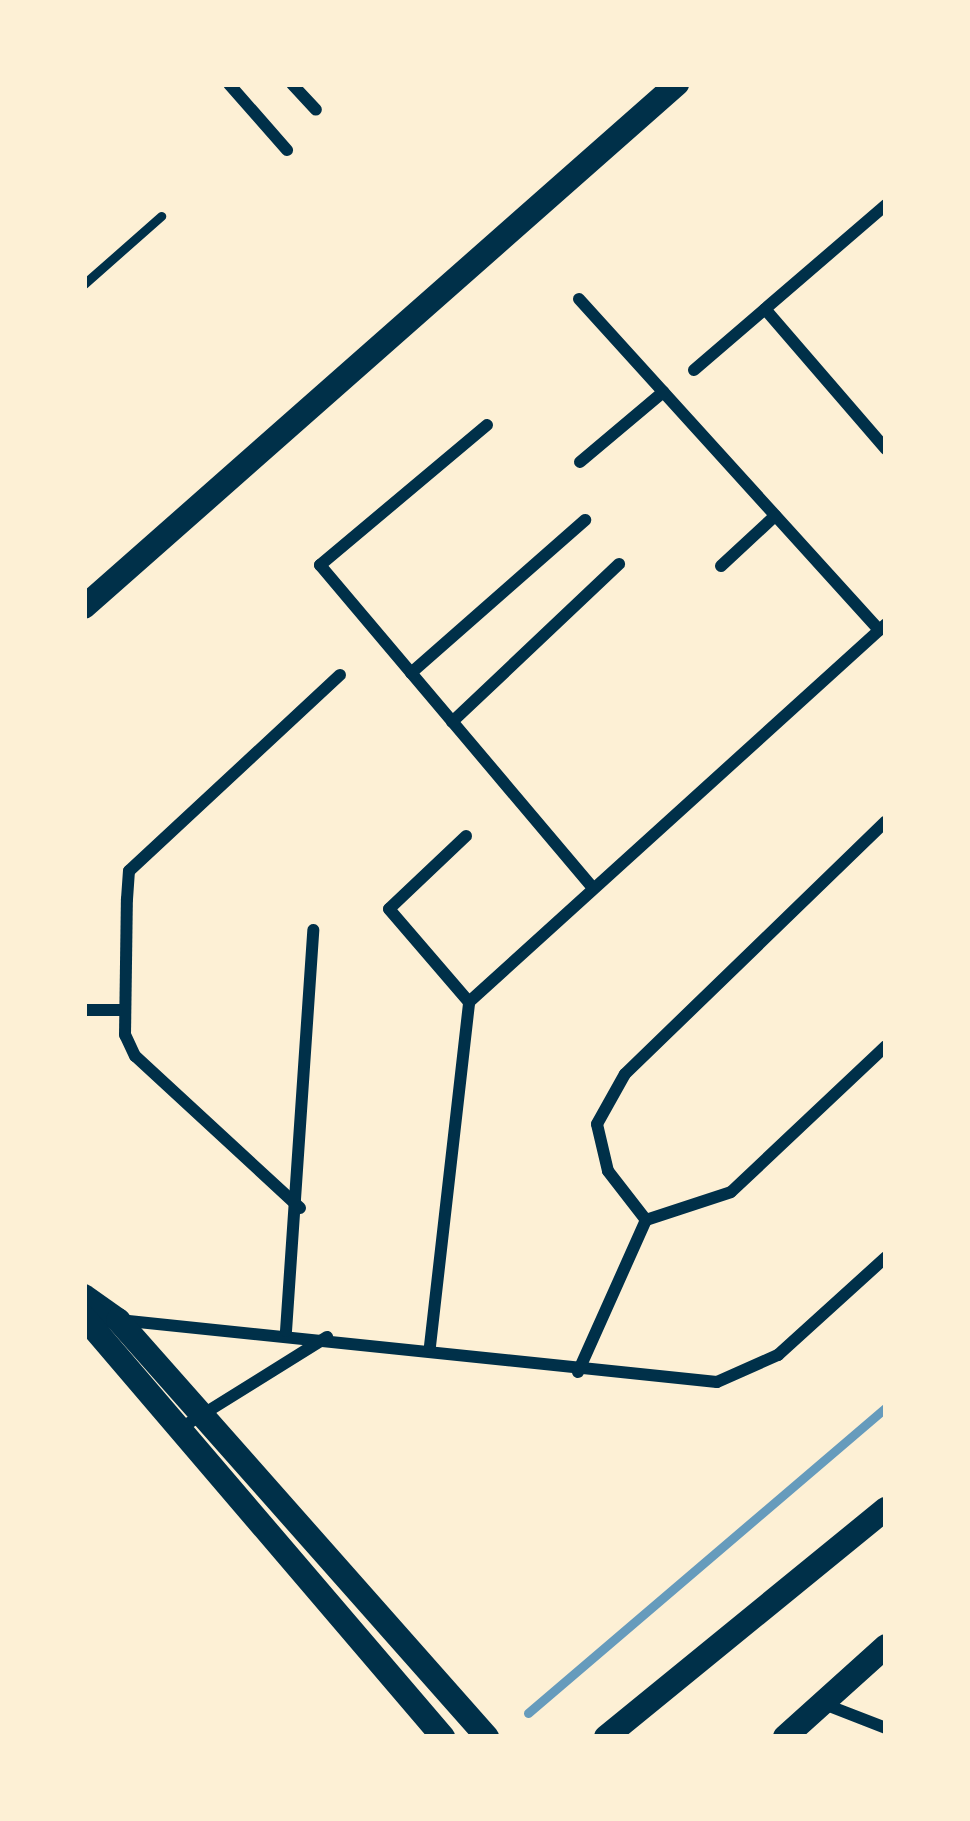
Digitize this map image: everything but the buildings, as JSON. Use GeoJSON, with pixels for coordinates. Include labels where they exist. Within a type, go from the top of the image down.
{"type":"FeatureCollection","features":[{"type":"Feature","properties":{"kind":"main road"},"geometry":{"type":"LineString","coordinates":[[84,607],[677,84]]}},
{"type":"Feature","properties":{"kind":"main road"},"geometry":{"type":"LineString","coordinates":[[84,1296],[118,1319],[197,1416],[487,1737]]}},
{"type":"Feature","properties":{"kind":"main road"},"geometry":{"type":"LineString","coordinates":[[89,1325],[174,1432],[442,1737]]}},
{"type":"Feature","properties":{"kind":"main road"},"geometry":{"type":"LineString","coordinates":[[606,1737],[886,1508]]}},
{"type":"Feature","properties":{"kind":"main road"},"geometry":{"type":"LineString","coordinates":[[785,1737],[886,1646]]}},
{"type":"Feature","properties":{"kind":"street"},"geometry":{"type":"LineString","coordinates":[[229,84],[287,150]]}},
{"type":"Feature","properties":{"kind":"street"},"geometry":{"type":"LineString","coordinates":[[292,84],[316,110]]}},
{"type":"Feature","properties":{"kind":"street"},"geometry":{"type":"LineString","coordinates":[[694,370],[886,205]]}},
{"type":"Feature","properties":{"kind":"street"},"geometry":{"type":"LineString","coordinates":[[430,1346],[469,1002],[882,627],[579,299]]}},
{"type":"Feature","properties":{"kind":"street"},"geometry":{"type":"LineString","coordinates":[[765,309],[886,448]]}},
{"type":"Feature","properties":{"kind":"street"},"geometry":{"type":"LineString","coordinates":[[580,462],[663,392]]}},
{"type":"Feature","properties":{"kind":"street"},"geometry":{"type":"LineString","coordinates":[[487,425],[320,565],[593,888]]}},
{"type":"Feature","properties":{"kind":"street"},"geometry":{"type":"LineString","coordinates":[[721,566],[775,516]]}},
{"type":"Feature","properties":{"kind":"street"},"geometry":{"type":"LineString","coordinates":[[411,673],[585,520]]}},
{"type":"Feature","properties":{"kind":"street"},"geometry":{"type":"LineString","coordinates":[[452,722],[619,564]]}},
{"type":"Feature","properties":{"kind":"street"},"geometry":{"type":"LineString","coordinates":[[300,1208],[157,1087],[125,1035],[129,871],[340,675]]}},
{"type":"Feature","properties":{"kind":"street"},"geometry":{"type":"LineString","coordinates":[[646,1220],[608,1171],[597,1124],[625,1074],[886,821]]}},
{"type":"Feature","properties":{"kind":"street"},"geometry":{"type":"LineString","coordinates":[[466,836],[389,909],[469,1002]]}},
{"type":"Feature","properties":{"kind":"street"},"geometry":{"type":"LineString","coordinates":[[286,1331],[300,1208],[313,930]]}},
{"type":"Feature","properties":{"kind":"street"},"geometry":{"type":"LineString","coordinates":[[84,1010],[125,1010]]}},
{"type":"Feature","properties":{"kind":"street"},"geometry":{"type":"LineString","coordinates":[[578,1372],[646,1220],[731,1192],[886,1046]]}},
{"type":"Feature","properties":{"kind":"street"},"geometry":{"type":"LineString","coordinates":[[89,1325],[118,1319],[286,1331],[430,1346],[578,1372],[744,1377],[886,1257]]}},
{"type":"Feature","properties":{"kind":"street"},"geometry":{"type":"LineString","coordinates":[[174,1432],[328,1337]]}},
{"type":"Feature","properties":{"kind":"street"},"geometry":{"type":"LineString","coordinates":[[824,1705],[886,1727]]}},
{"type":"Feature","properties":{"kind":"lane"},"geometry":{"type":"LineString","coordinates":[[84,284],[160,217]]}},
{"type":"Feature","properties":{"kind":"waterway"},"geometry":{"type":"LineString","coordinates":[[528,1713],[886,1407]]}}]}
